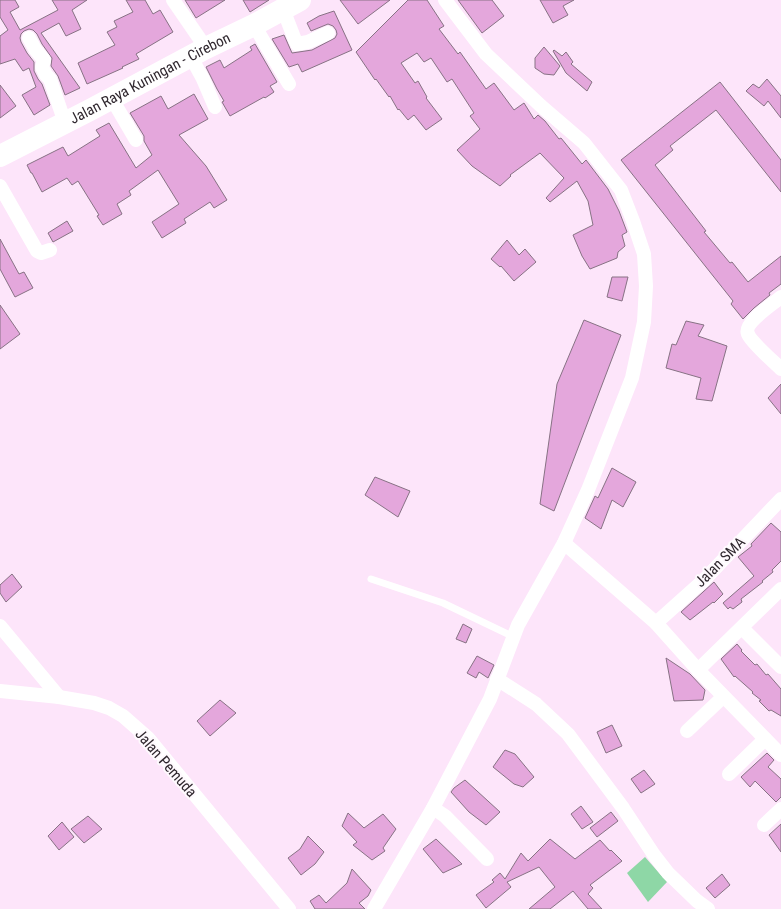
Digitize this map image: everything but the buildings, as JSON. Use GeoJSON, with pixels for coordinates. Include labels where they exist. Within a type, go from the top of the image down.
{"type":"FeatureCollection","features":[{"type":"Feature","properties":{"kind":"highway","name":"Jalan Raya Kuningan - Cirebon"},"geometry":{"type":"LineString","coordinates":[[0,156],[292,4]]}},
{"type":"Feature","properties":{"kind":"street"},"geometry":{"type":"LineString","coordinates":[[173,0],[199,52],[203,79],[215,107]]}},
{"type":"Feature","properties":{"kind":"street"},"geometry":{"type":"LineString","coordinates":[[374,909],[433,808],[490,699],[518,625],[564,543],[588,490],[632,378],[644,322],[646,286],[644,254],[621,190],[584,143],[541,106],[486,54],[445,0]]}},
{"type":"Feature","properties":{"kind":"street"},"geometry":{"type":"LineString","coordinates":[[292,4],[295,40],[298,44],[308,42],[328,33]]}},
{"type":"Feature","properties":{"kind":"street"},"geometry":{"type":"LineString","coordinates":[[254,25],[289,84]]}},
{"type":"Feature","properties":{"kind":"street"},"geometry":{"type":"LineString","coordinates":[[29,38],[44,60],[42,67],[50,79],[65,123]]}},
{"type":"Feature","properties":{"kind":"street"},"geometry":{"type":"LineString","coordinates":[[112,99],[136,140]]}},
{"type":"Feature","properties":{"kind":"street"},"geometry":{"type":"LineString","coordinates":[[0,186],[37,250],[41,253],[50,250]]}},
{"type":"Feature","properties":{"kind":"street"},"geometry":{"type":"LineString","coordinates":[[781,297],[752,321],[747,332],[781,369]]}},
{"type":"Feature","properties":{"kind":"street","name":"Jalan SMA"},"geometry":{"type":"LineString","coordinates":[[656,623],[704,580],[781,499]]}},
{"type":"Feature","properties":{"kind":"street"},"geometry":{"type":"LineString","coordinates":[[564,543],[656,623],[723,697],[781,755]]}},
{"type":"Feature","properties":{"kind":"street"},"geometry":{"type":"LineString","coordinates":[[698,670],[781,589]]}},
{"type":"Feature","properties":{"kind":"street"},"geometry":{"type":"LineString","coordinates":[[0,626],[59,697]]}},
{"type":"Feature","properties":{"kind":"street"},"geometry":{"type":"LineString","coordinates":[[742,628],[781,666]]}},
{"type":"Feature","properties":{"kind":"street"},"geometry":{"type":"LineString","coordinates":[[497,679],[536,704],[568,734],[623,808],[668,874],[708,909]]}},
{"type":"Feature","properties":{"kind":"street","name":"Jalan Pemuda"},"geometry":{"type":"LineString","coordinates":[[0,691],[59,697],[94,703],[109,708],[123,716],[148,738],[289,909]]}},
{"type":"Feature","properties":{"kind":"street"},"geometry":{"type":"LineString","coordinates":[[687,731],[723,697]]}},
{"type":"Feature","properties":{"kind":"street"},"geometry":{"type":"LineString","coordinates":[[730,774],[765,739]]}},
{"type":"Feature","properties":{"kind":"street"},"geometry":{"type":"LineString","coordinates":[[433,808],[445,816],[487,859]]}},
{"type":"Feature","properties":{"kind":"street"},"geometry":{"type":"LineString","coordinates":[[764,825],[781,809]]}},
{"type":"Feature","properties":{"kind":"lane"},"geometry":{"type":"LineString","coordinates":[[372,579],[442,603],[514,637]]}},
{"type":"Feature","properties":{"kind":"shaded area"},"geometry":{"type":"Polygon","coordinates":[[[645,857],[667,882],[648,902],[627,873],[645,857]]]}}]}
